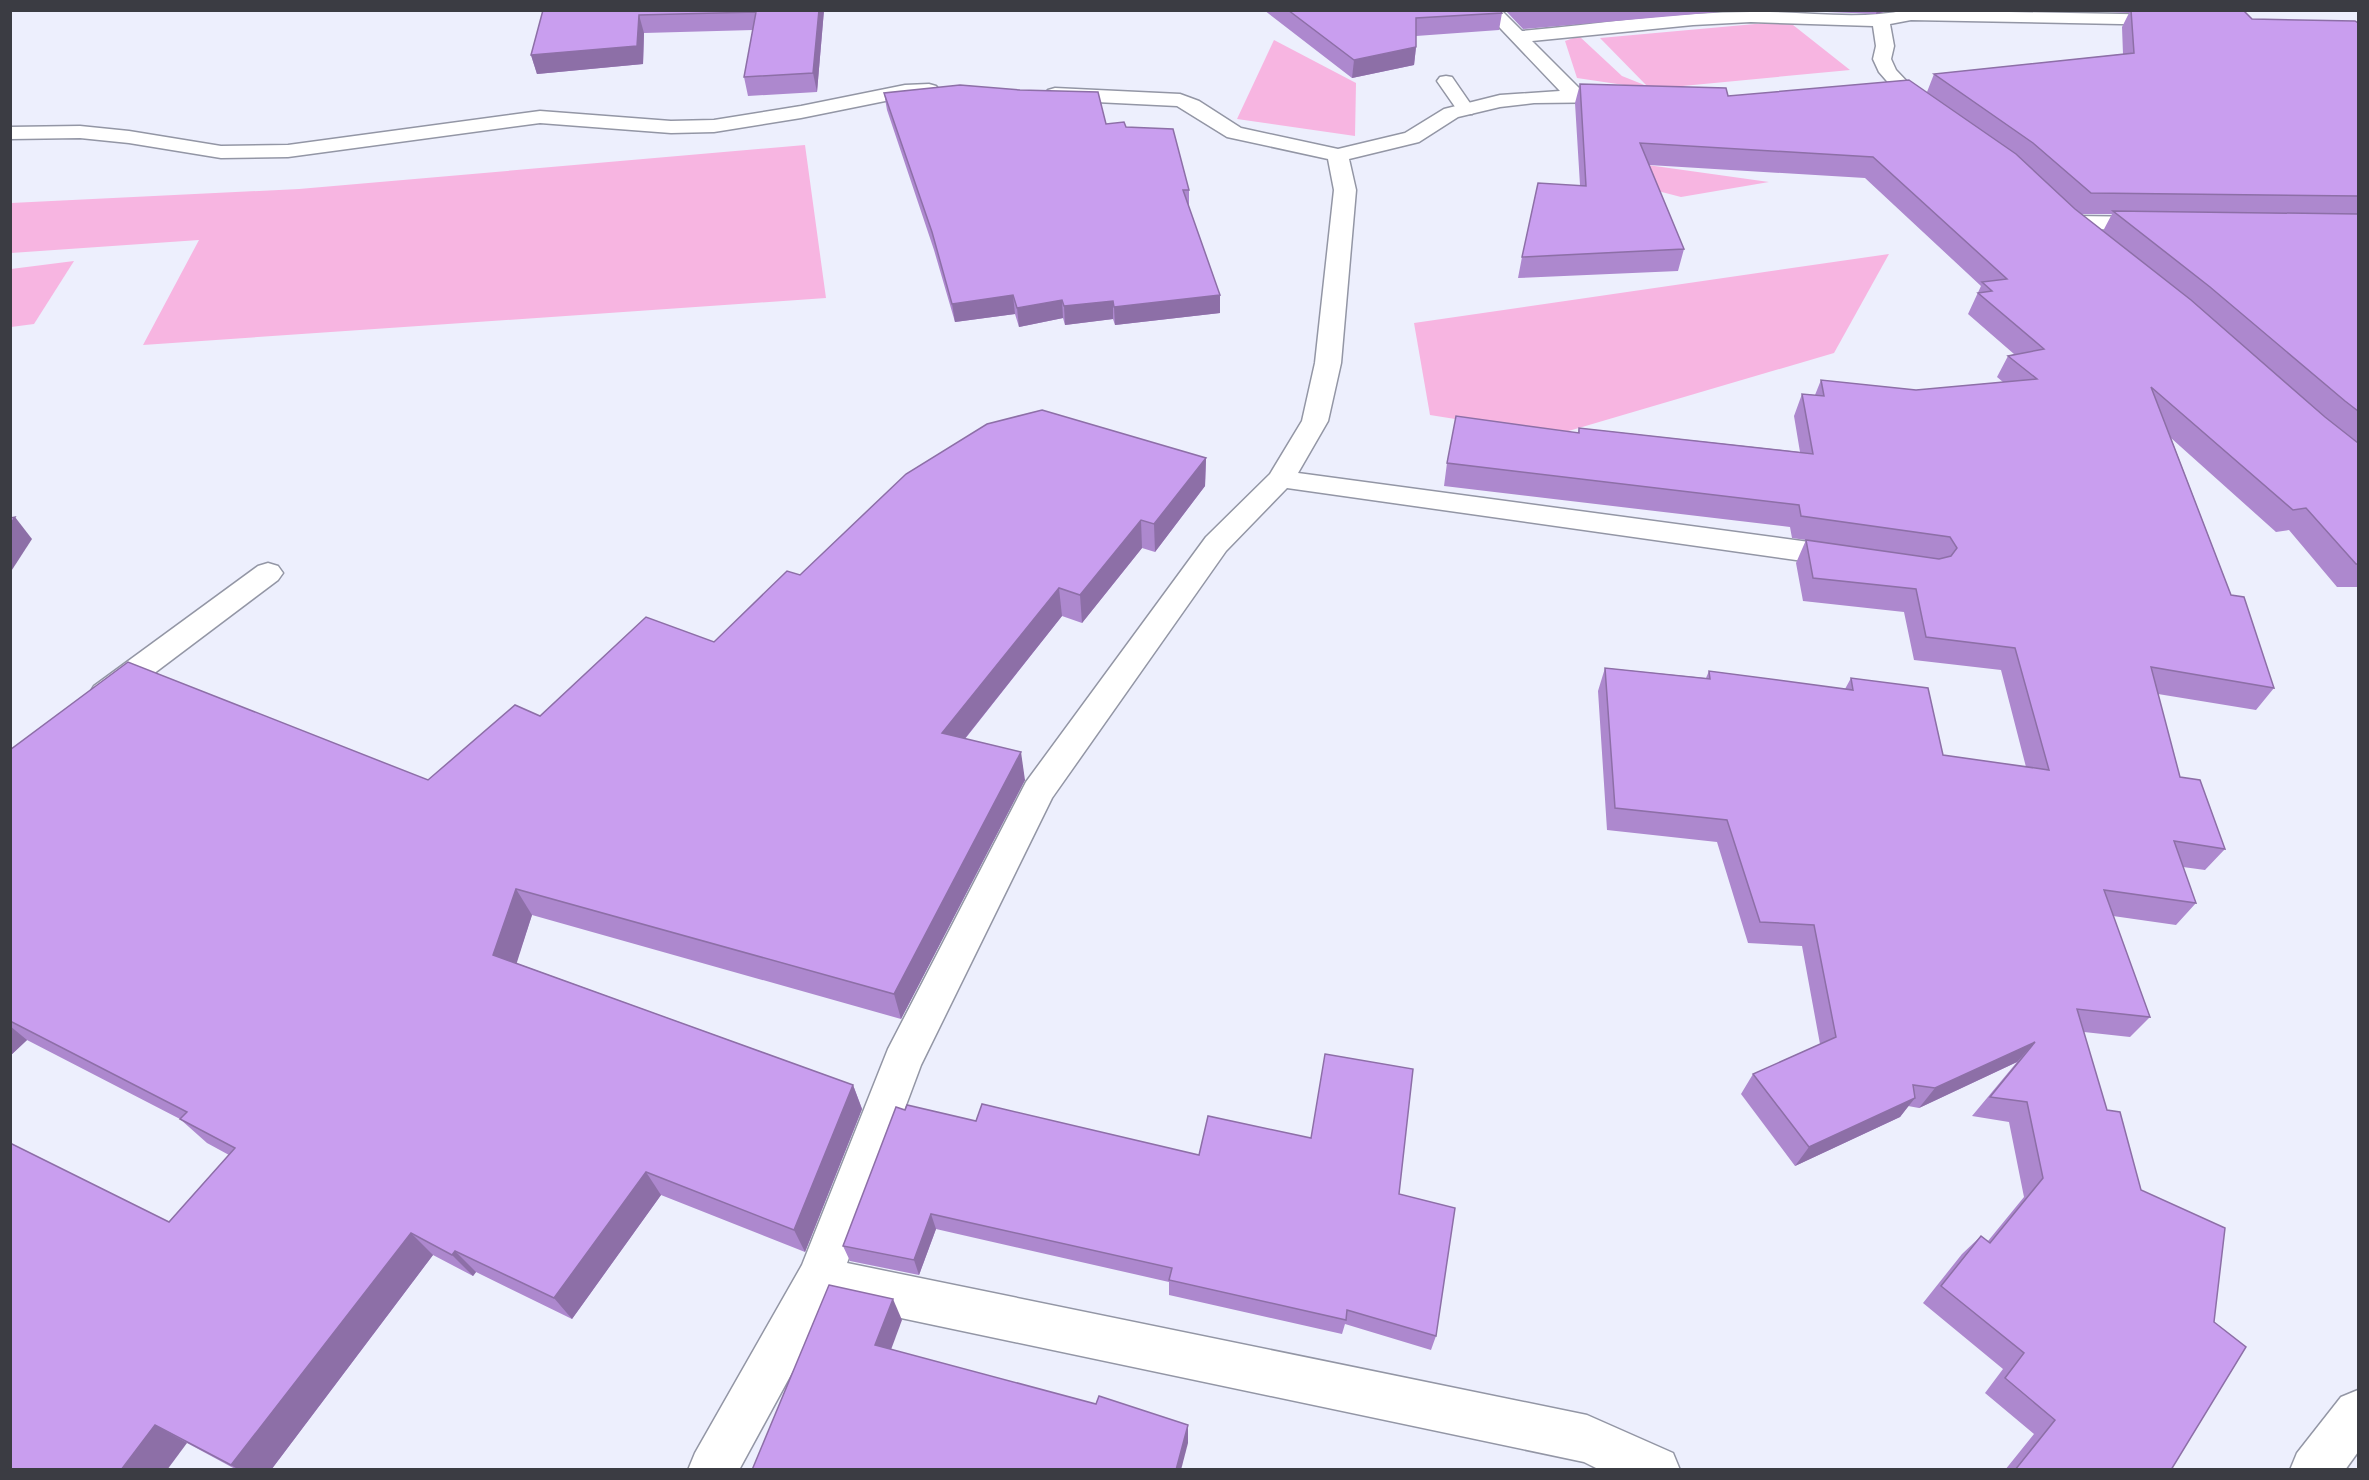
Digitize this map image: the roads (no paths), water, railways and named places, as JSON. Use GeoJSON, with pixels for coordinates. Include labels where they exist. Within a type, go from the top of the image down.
{"type":"FeatureCollection","features":[{"type":"Feature","properties":{"kind":"street"},"geometry":{"type":"LineString","coordinates":[[1491,10],[1575,95]]}},
{"type":"Feature","properties":{"kind":"street"},"geometry":{"type":"LineString","coordinates":[[1518,37],[1634,25],[1751,17],[1881,21],[1911,15],[2192,21]]}},
{"type":"Feature","properties":{"kind":"street"},"geometry":{"type":"LineString","coordinates":[[1881,21],[1885,46],[1882,59],[1888,72],[1906,91],[1924,104]]}},
{"type":"Feature","properties":{"kind":"street"},"geometry":{"type":"LineString","coordinates":[[10,133],[80,132],[129,137],[221,152],[288,151],[540,117],[671,127],[714,126],[801,112],[905,91],[947,90]]}},
{"type":"Feature","properties":{"kind":"street"},"geometry":{"type":"LineString","coordinates":[[1883,93],[1906,91]]}},
{"type":"Feature","properties":{"kind":"street"},"geometry":{"type":"LineString","coordinates":[[1039,93],[1180,100],[1234,133],[1338,155],[1412,138],[1451,113],[1534,97],[1575,95],[1644,97]]}},
{"type":"Feature","properties":{"kind":"street"},"geometry":{"type":"LineString","coordinates":[[712,1470],[819,1279],[902,1062],[1038,791],[1216,544],[1281,479],[1315,422],[1328,363],[1345,190],[1338,155]]}},
{"type":"Feature","properties":{"kind":"street"},"geometry":{"type":"LineString","coordinates":[[2057,208],[2098,243]]}},
{"type":"Feature","properties":{"kind":"street"},"geometry":{"type":"LineString","coordinates":[[2074,223],[2169,224]]}},
{"type":"Feature","properties":{"kind":"street"},"geometry":{"type":"LineString","coordinates":[[1281,479],[1870,561]]}},
{"type":"Feature","properties":{"kind":"street"},"geometry":{"type":"LineString","coordinates":[[82,712],[268,573]]}},
{"type":"Feature","properties":{"kind":"street"},"geometry":{"type":"LineString","coordinates":[[819,1279],[1587,1439],[1656,1470]]}},
{"type":"Feature","properties":{"kind":"street"},"geometry":{"type":"LineString","coordinates":[[2314,1470],[2358,1414]]}},
{"type":"Feature","properties":{"kind":"lane"},"geometry":{"type":"LineString","coordinates":[[1446,81],[1466,110]]}}]}
